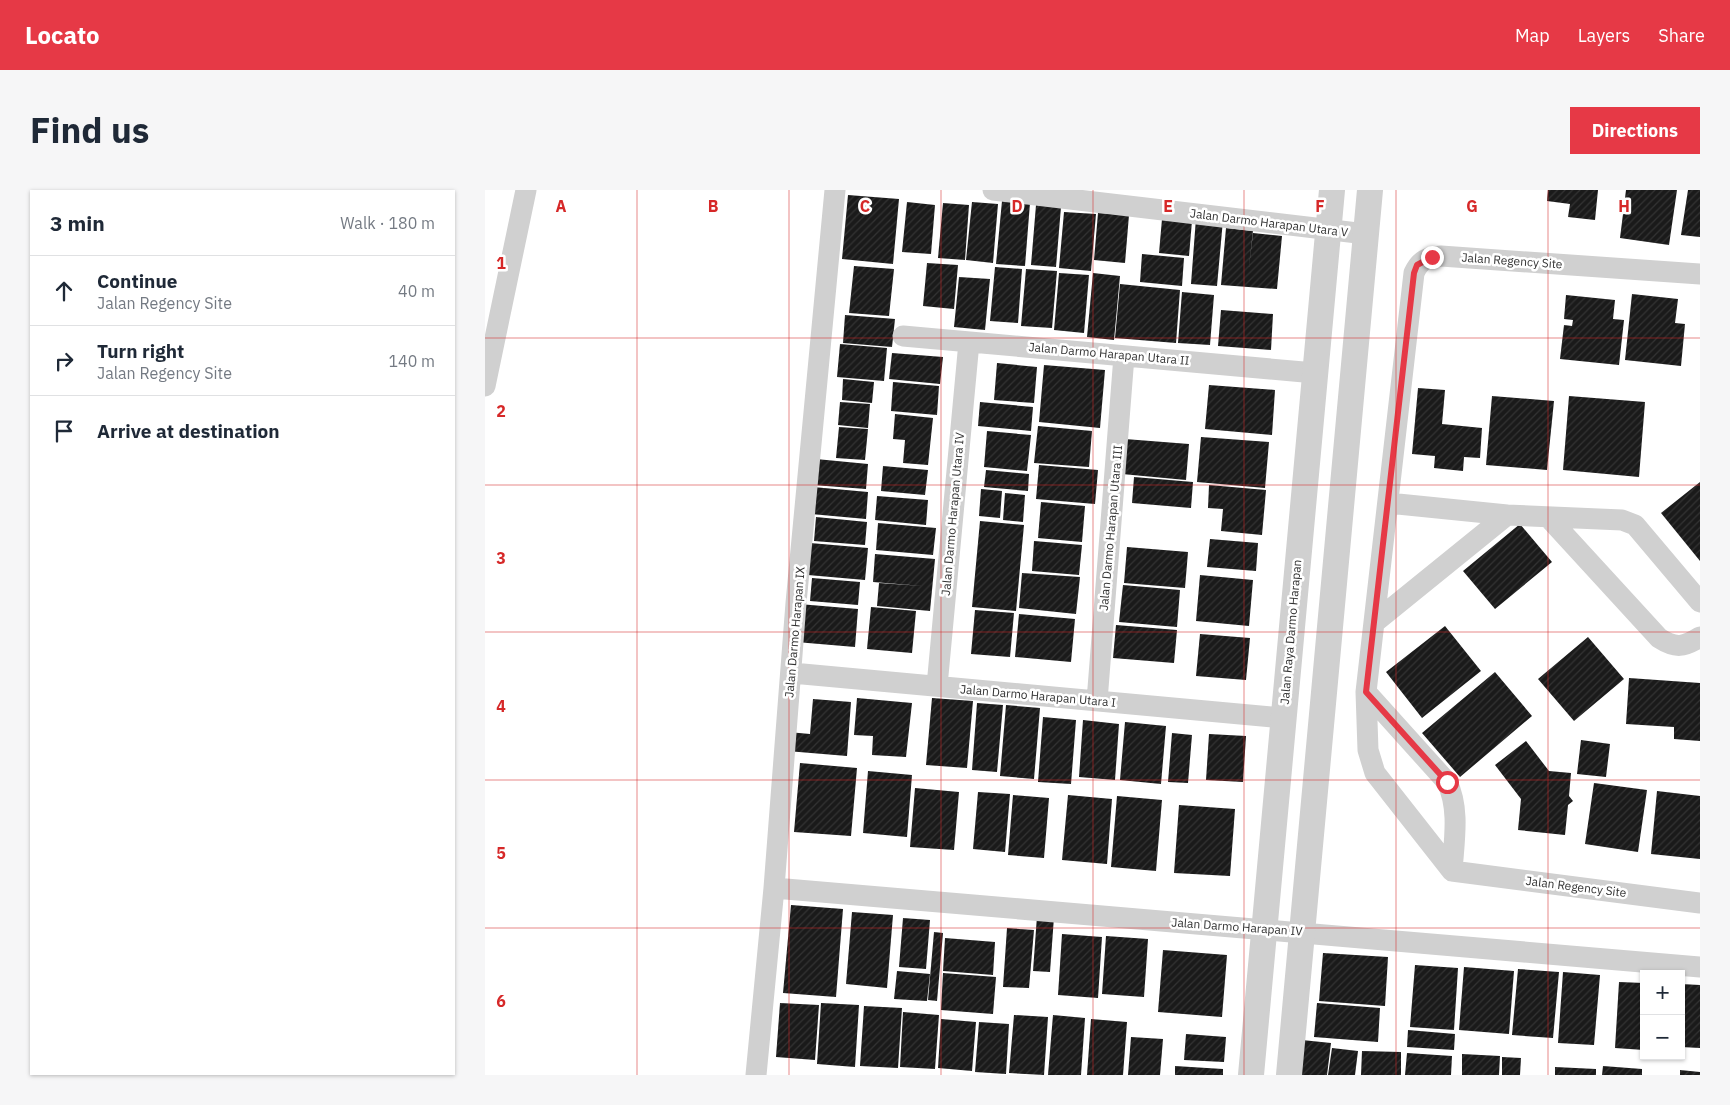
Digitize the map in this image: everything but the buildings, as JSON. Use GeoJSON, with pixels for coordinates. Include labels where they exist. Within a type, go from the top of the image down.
{"type":"FeatureCollection","features":[{"type":"Feature","properties":{"kind":"street"},"geometry":{"type":"LineString","coordinates":[[485,386],[526,190]]}},
{"type":"Feature","properties":{"kind":"street","name":"Jalan Darmo Harapan IX"},"geometry":{"type":"LineString","coordinates":[[756,1075],[835,190]]}},
{"type":"Feature","properties":{"kind":"street","name":"Jalan Darmo Harapan Utara V"},"geometry":{"type":"LineString","coordinates":[[993,190],[1366,234]]}},
{"type":"Feature","properties":{"kind":"street","name":"Jalan Raya Darmo Harapan"},"geometry":{"type":"LineString","coordinates":[[1251,1075],[1332,190]]}},
{"type":"Feature","properties":{"kind":"street"},"geometry":{"type":"LineString","coordinates":[[1289,1075],[1370,190]]}},
{"type":"Feature","properties":{"kind":"street","name":"Jalan Regency Site"},"geometry":{"type":"LineString","coordinates":[[1700,274],[1441,256],[1423,259],[1414,273],[1366,692],[1368,750],[1375,773],[1452,870],[1700,903]]}},
{"type":"Feature","properties":{"kind":"street","name":"Jalan Darmo Harapan Utara II"},"geometry":{"type":"LineString","coordinates":[[903,336],[1315,373]]}},
{"type":"Feature","properties":{"kind":"street","name":"Jalan Darmo Harapan Utara IV"},"geometry":{"type":"LineString","coordinates":[[937,686],[969,342]]}},
{"type":"Feature","properties":{"kind":"street","name":"Jalan Darmo Harapan Utara III"},"geometry":{"type":"LineString","coordinates":[[1097,701],[1124,356]]}},
{"type":"Feature","properties":{"kind":"street"},"geometry":{"type":"LineString","coordinates":[[1388,503],[1548,517],[1623,520],[1635,525],[1700,602]]}},
{"type":"Feature","properties":{"kind":"street"},"geometry":{"type":"LineString","coordinates":[[1375,622],[1507,514]]}},
{"type":"Feature","properties":{"kind":"street"},"geometry":{"type":"LineString","coordinates":[[1548,517],[1659,638],[1672,646],[1684,647],[1700,637]]}},
{"type":"Feature","properties":{"kind":"street","name":"Jalan Darmo Harapan Utara I"},"geometry":{"type":"LineString","coordinates":[[791,673],[1283,718]]}},
{"type":"Feature","properties":{"kind":"street"},"geometry":{"type":"LineString","coordinates":[[1366,692],[1447,782],[1453,794],[1455,807],[1452,870]]}},
{"type":"Feature","properties":{"kind":"street","name":"Jalan Darmo Harapan IV"},"geometry":{"type":"LineString","coordinates":[[774,888],[1700,967]]}},
{"type":"Feature","properties":{"kind":"route"},"geometry":{"type":"LineString","coordinates":[[1432,257],[1423,259],[1417,265],[1414,273],[1366,692],[1447,782]]}}]}
